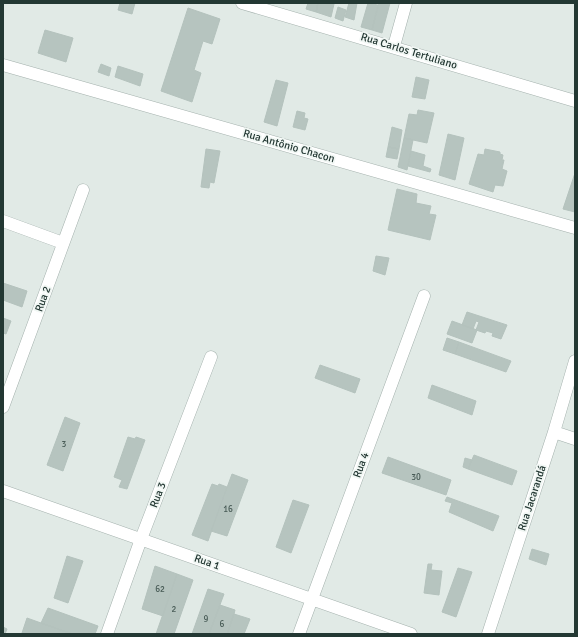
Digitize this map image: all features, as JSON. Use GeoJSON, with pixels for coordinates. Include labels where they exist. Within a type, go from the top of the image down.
{"type":"FeatureCollection","features":[{"type":"Feature","properties":{"kind":"street","name":"Rua Carlos Tertuliano"},"geometry":{"type":"LineString","coordinates":[[242,3],[394,46],[575,101]]}},
{"type":"Feature","properties":{"kind":"street"},"geometry":{"type":"LineString","coordinates":[[394,46],[406,3]]}},
{"type":"Feature","properties":{"kind":"street","name":"Rua Antônio Chacon"},"geometry":{"type":"LineString","coordinates":[[3,65],[575,228]]}},
{"type":"Feature","properties":{"kind":"street","name":"Rua 2"},"geometry":{"type":"LineString","coordinates":[[3,408],[83,190]]}},
{"type":"Feature","properties":{"kind":"street"},"geometry":{"type":"LineString","coordinates":[[3,221],[63,243]]}},
{"type":"Feature","properties":{"kind":"street","name":"Rua 4"},"geometry":{"type":"LineString","coordinates":[[299,634],[424,296]]}},
{"type":"Feature","properties":{"kind":"street","name":"Rua 3"},"geometry":{"type":"LineString","coordinates":[[107,634],[141,539],[211,357]]}},
{"type":"Feature","properties":{"kind":"street","name":"Rua Jacarandá"},"geometry":{"type":"LineString","coordinates":[[488,634],[554,432],[575,361]]}},
{"type":"Feature","properties":{"kind":"street"},"geometry":{"type":"LineString","coordinates":[[554,432],[575,439]]}},
{"type":"Feature","properties":{"kind":"street","name":"Rua 1"},"geometry":{"type":"LineString","coordinates":[[3,491],[312,598],[411,634]]}},
{"type":"Feature","properties":{"kind":"building"},"geometry":{"type":"Polygon","coordinates":[[[120,3],[135,3],[132,14],[118,10],[120,3]]]}},
{"type":"Feature","properties":{"kind":"building"},"geometry":{"type":"Polygon","coordinates":[[[308,3],[318,3],[316,12],[306,9],[308,3]]]}},
{"type":"Feature","properties":{"kind":"building"},"geometry":{"type":"Polygon","coordinates":[[[318,3],[334,4],[331,17],[316,12],[318,3]]]}},
{"type":"Feature","properties":{"kind":"building"},"geometry":{"type":"Polygon","coordinates":[[[349,3],[357,3],[354,20],[345,17],[349,3]]]}},
{"type":"Feature","properties":{"kind":"building"},"geometry":{"type":"Polygon","coordinates":[[[368,3],[378,5],[372,30],[361,27],[368,3]]]}},
{"type":"Feature","properties":{"kind":"building"},"geometry":{"type":"Polygon","coordinates":[[[379,3],[390,3],[382,33],[372,30],[379,3]]]}},
{"type":"Feature","properties":{"kind":"building"},"geometry":{"type":"Polygon","coordinates":[[[338,7],[346,10],[343,21],[335,18],[338,7]]]}},
{"type":"Feature","properties":{"kind":"building"},"geometry":{"type":"Polygon","coordinates":[[[188,8],[220,19],[212,44],[203,41],[194,70],[201,73],[192,102],[161,91],[188,8]]]}},
{"type":"Feature","properties":{"kind":"building"},"geometry":{"type":"Polygon","coordinates":[[[45,30],[73,38],[66,62],[38,53],[45,30]]]}},
{"type":"Feature","properties":{"kind":"building"},"geometry":{"type":"Polygon","coordinates":[[[101,64],[111,68],[109,76],[98,72],[101,64]]]}},
{"type":"Feature","properties":{"kind":"building"},"geometry":{"type":"Polygon","coordinates":[[[118,66],[143,74],[140,86],[115,77],[118,66]]]}},
{"type":"Feature","properties":{"kind":"building"},"geometry":{"type":"Polygon","coordinates":[[[416,77],[429,80],[425,99],[412,97],[416,77]]]}},
{"type":"Feature","properties":{"kind":"building"},"geometry":{"type":"Polygon","coordinates":[[[276,80],[288,83],[277,126],[264,122],[276,80]]]}},
{"type":"Feature","properties":{"kind":"building"},"geometry":{"type":"Polygon","coordinates":[[[418,110],[434,113],[427,143],[404,138],[409,114],[417,115],[418,110]]]}},
{"type":"Feature","properties":{"kind":"building"},"geometry":{"type":"Polygon","coordinates":[[[297,111],[305,113],[304,118],[308,119],[305,130],[293,127],[297,111]]]}},
{"type":"Feature","properties":{"kind":"building"},"geometry":{"type":"Polygon","coordinates":[[[392,127],[402,130],[399,149],[388,147],[392,127]]]}},
{"type":"Feature","properties":{"kind":"building"},"geometry":{"type":"Polygon","coordinates":[[[448,134],[464,138],[455,180],[439,175],[448,134]]]}},
{"type":"Feature","properties":{"kind":"building"},"geometry":{"type":"Polygon","coordinates":[[[404,138],[413,140],[407,170],[398,167],[404,138]]]}},
{"type":"Feature","properties":{"kind":"building"},"geometry":{"type":"Polygon","coordinates":[[[388,147],[399,149],[397,159],[386,157],[388,147]]]}},
{"type":"Feature","properties":{"kind":"building"},"geometry":{"type":"Polygon","coordinates":[[[206,149],[220,151],[214,183],[210,182],[209,188],[201,187],[206,149]]]}},
{"type":"Feature","properties":{"kind":"building"},"geometry":{"type":"Polygon","coordinates":[[[485,149],[500,152],[500,154],[503,155],[502,160],[504,160],[502,169],[507,171],[503,186],[495,185],[493,192],[469,184],[478,154],[484,155],[485,149]]]}},
{"type":"Feature","properties":{"kind":"building"},"geometry":{"type":"Polygon","coordinates":[[[411,151],[425,155],[423,166],[431,169],[430,172],[408,166],[411,151]]]}},
{"type":"Feature","properties":{"kind":"building"},"geometry":{"type":"Polygon","coordinates":[[[575,173],[575,212],[563,209],[575,173]]]}},
{"type":"Feature","properties":{"kind":"building"},"geometry":{"type":"Polygon","coordinates":[[[397,189],[417,194],[416,203],[431,206],[429,214],[436,215],[430,240],[388,230],[397,189]]]}},
{"type":"Feature","properties":{"kind":"building"},"geometry":{"type":"Polygon","coordinates":[[[376,256],[389,258],[385,275],[373,271],[376,256]]]}},
{"type":"Feature","properties":{"kind":"building"},"geometry":{"type":"Polygon","coordinates":[[[3,283],[27,291],[22,307],[3,300],[3,283]]]}},
{"type":"Feature","properties":{"kind":"building"},"geometry":{"type":"Polygon","coordinates":[[[467,312],[507,325],[501,339],[492,336],[493,333],[486,331],[485,333],[476,330],[479,322],[476,321],[473,329],[462,325],[467,312]]]}},
{"type":"Feature","properties":{"kind":"building"},"geometry":{"type":"Polygon","coordinates":[[[3,318],[11,321],[6,334],[3,333],[3,318]]]}},
{"type":"Feature","properties":{"kind":"building"},"geometry":{"type":"Polygon","coordinates":[[[452,321],[477,330],[472,343],[447,334],[452,321]]]}},
{"type":"Feature","properties":{"kind":"building"},"geometry":{"type":"Polygon","coordinates":[[[447,338],[459,342],[455,354],[443,350],[447,338]]]}},
{"type":"Feature","properties":{"kind":"building"},"geometry":{"type":"Polygon","coordinates":[[[459,342],[511,361],[506,372],[455,354],[459,342]]]}},
{"type":"Feature","properties":{"kind":"building"},"geometry":{"type":"Polygon","coordinates":[[[320,365],[360,379],[355,393],[315,378],[320,365]]]}},
{"type":"Feature","properties":{"kind":"building"},"geometry":{"type":"Polygon","coordinates":[[[432,385],[476,401],[472,415],[428,398],[432,385]]]}},
{"type":"Feature","properties":{"kind":"building"},"geometry":{"type":"Polygon","coordinates":[[[65,417],[80,423],[63,471],[47,465],[65,417]]]}},
{"type":"Feature","properties":{"kind":"building"},"geometry":{"type":"Polygon","coordinates":[[[128,437],[135,439],[136,437],[145,440],[127,489],[119,487],[122,480],[114,477],[128,437]]]}},
{"type":"Feature","properties":{"kind":"building"},"geometry":{"type":"Polygon","coordinates":[[[474,455],[517,471],[512,485],[468,469],[474,455]]]}},
{"type":"Feature","properties":{"kind":"building"},"geometry":{"type":"Polygon","coordinates":[[[388,457],[451,480],[446,495],[382,473],[388,457]]]}},
{"type":"Feature","properties":{"kind":"building"},"geometry":{"type":"Polygon","coordinates":[[[465,458],[472,460],[468,469],[463,467],[465,458]]]}},
{"type":"Feature","properties":{"kind":"building"},"geometry":{"type":"Polygon","coordinates":[[[232,474],[248,480],[227,536],[211,531],[232,474]]]}},
{"type":"Feature","properties":{"kind":"building"},"geometry":{"type":"Polygon","coordinates":[[[212,484],[218,486],[219,484],[227,487],[208,541],[192,535],[212,484]]]}},
{"type":"Feature","properties":{"kind":"building"},"geometry":{"type":"Polygon","coordinates":[[[447,497],[499,516],[493,531],[449,512],[452,503],[445,501],[447,497]]]}},
{"type":"Feature","properties":{"kind":"building"},"geometry":{"type":"Polygon","coordinates":[[[293,500],[309,505],[291,553],[276,547],[293,500]]]}},
{"type":"Feature","properties":{"kind":"building"},"geometry":{"type":"Polygon","coordinates":[[[532,549],[549,554],[546,565],[529,559],[532,549]]]}},
{"type":"Feature","properties":{"kind":"building"},"geometry":{"type":"Polygon","coordinates":[[[67,556],[83,561],[68,603],[54,598],[67,556]]]}},
{"type":"Feature","properties":{"kind":"building"},"geometry":{"type":"Polygon","coordinates":[[[428,564],[432,564],[431,570],[442,571],[439,595],[424,593],[428,564]]]}},
{"type":"Feature","properties":{"kind":"building"},"geometry":{"type":"Polygon","coordinates":[[[155,566],[177,574],[163,616],[142,609],[155,566]]]}},
{"type":"Feature","properties":{"kind":"building"},"geometry":{"type":"Polygon","coordinates":[[[458,568],[472,572],[456,617],[442,612],[458,568]]]}},
{"type":"Feature","properties":{"kind":"building"},"geometry":{"type":"Polygon","coordinates":[[[177,574],[193,580],[174,634],[156,634],[177,574]]]}},
{"type":"Feature","properties":{"kind":"building"},"geometry":{"type":"Polygon","coordinates":[[[208,589],[224,594],[209,634],[192,634],[208,589]]]}},
{"type":"Feature","properties":{"kind":"building"},"geometry":{"type":"Polygon","coordinates":[[[220,605],[235,610],[227,634],[209,634],[220,605]]]}},
{"type":"Feature","properties":{"kind":"building"},"geometry":{"type":"Polygon","coordinates":[[[48,608],[98,626],[95,634],[72,634],[41,623],[48,608]]]}},
{"type":"Feature","properties":{"kind":"building"},"geometry":{"type":"Polygon","coordinates":[[[234,614],[250,619],[244,634],[227,634],[234,614]]]}},
{"type":"Feature","properties":{"kind":"building"},"geometry":{"type":"Polygon","coordinates":[[[27,618],[72,634],[22,633],[27,618]]]}},
{"type":"Feature","properties":{"kind":"building"},"geometry":{"type":"Polygon","coordinates":[[[3,627],[7,629],[5,634],[3,634],[3,627]]]}}]}
